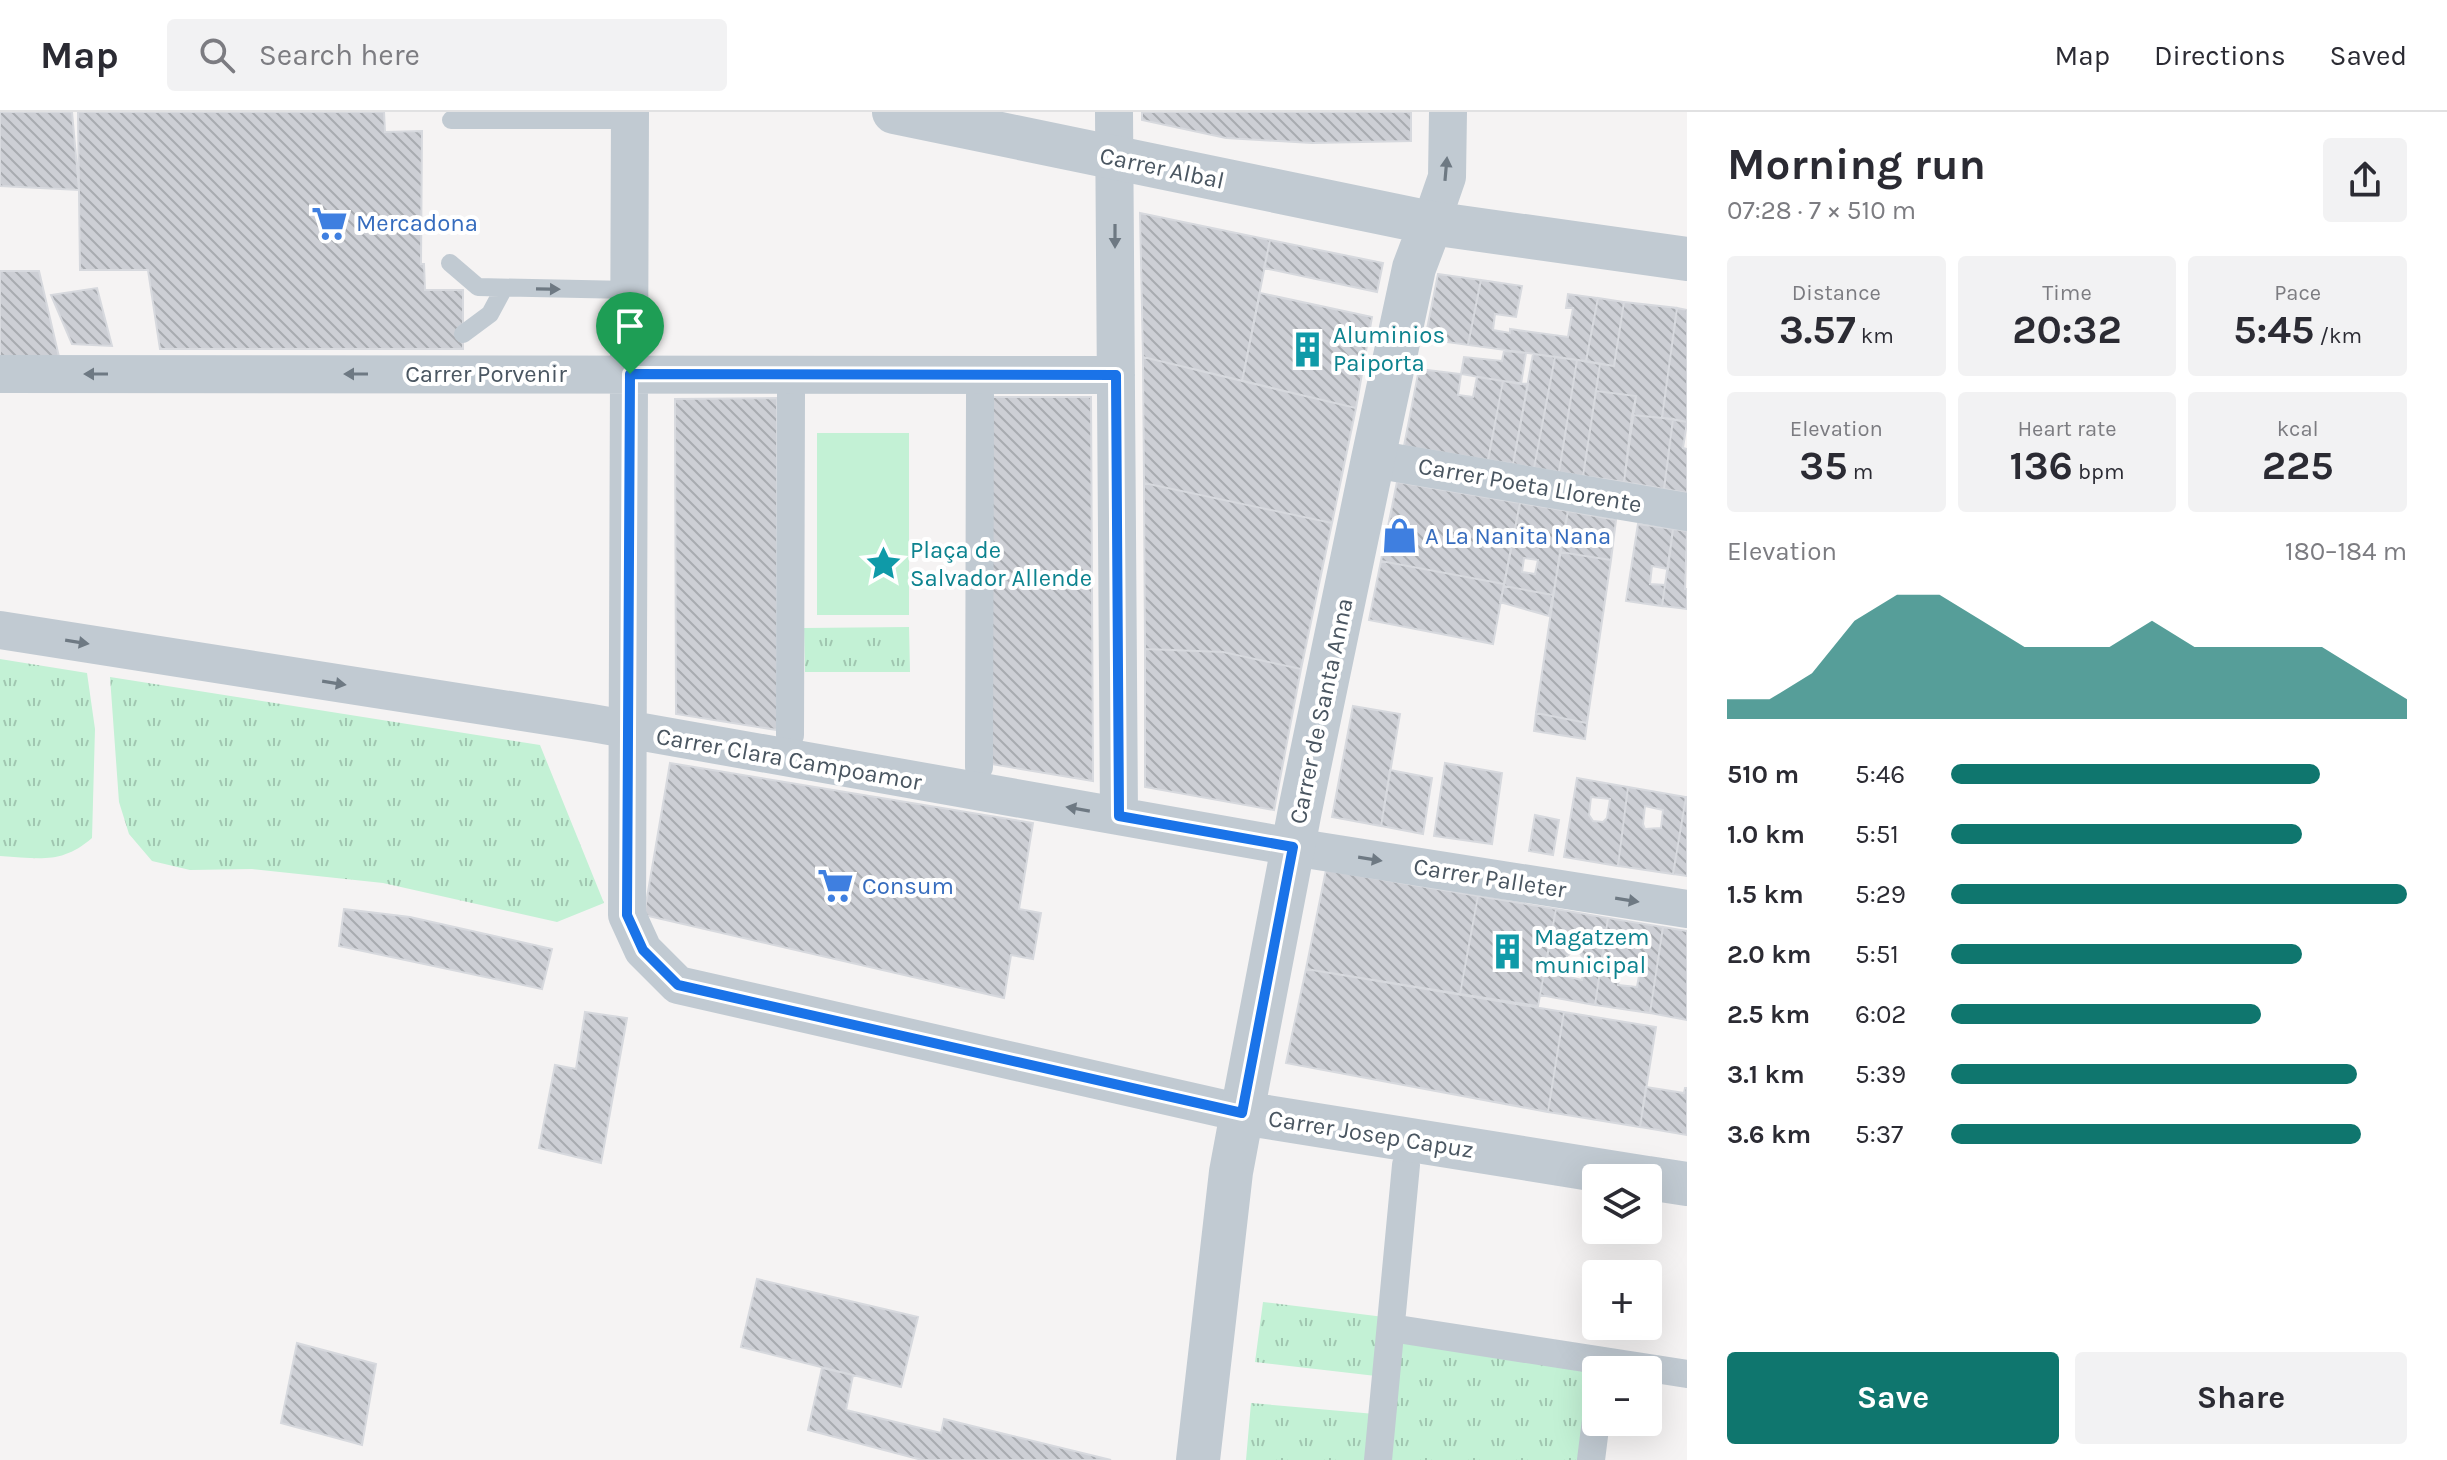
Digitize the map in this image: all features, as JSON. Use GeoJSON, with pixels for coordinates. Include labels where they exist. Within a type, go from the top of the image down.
{"type":"FeatureCollection","features":[{"type":"Feature","properties":{"kind":"street","name":"Carrer Albal"},"geometry":{"type":"LineString","coordinates":[[894,112],[1431,223],[1687,259]]}},
{"type":"Feature","properties":{"kind":"street"},"geometry":{"type":"LineString","coordinates":[[1114,112],[1119,816]]}},
{"type":"Feature","properties":{"kind":"street","name":"Carrer de Santa Anna"},"geometry":{"type":"LineString","coordinates":[[1198,1460],[1231,1172],[1293,847],[1414,268],[1447,177],[1448,112]]}},
{"type":"Feature","properties":{"kind":"street"},"geometry":{"type":"LineString","coordinates":[[627,730],[630,116]]}},
{"type":"Feature","properties":{"kind":"street","name":"Carrer Porvenir"},"geometry":{"type":"LineString","coordinates":[[0,374],[1116,375]]}},
{"type":"Feature","properties":{"kind":"street"},"geometry":{"type":"LineString","coordinates":[[790,735],[791,394]]}},
{"type":"Feature","properties":{"kind":"street"},"geometry":{"type":"LineString","coordinates":[[979,767],[980,395]]}},
{"type":"Feature","properties":{"kind":"street","name":"Carrer Poeta Llorente"},"geometry":{"type":"LineString","coordinates":[[1373,459],[1687,512]]}},
{"type":"Feature","properties":{"kind":"street","name":"Carrer Clara Campoamor"},"geometry":{"type":"LineString","coordinates":[[0,630],[627,730],[1293,847]]}},
{"type":"Feature","properties":{"kind":"street","name":"Carrer Josep Capuz"},"geometry":{"type":"LineString","coordinates":[[627,730],[627,915],[643,950],[678,985],[1242,1113],[1582,1168]]}},
{"type":"Feature","properties":{"kind":"street","name":"Carrer Palleter"},"geometry":{"type":"LineString","coordinates":[[1293,847],[1687,909]]}},
{"type":"Feature","properties":{"kind":"street"},"geometry":{"type":"LineString","coordinates":[[1378,1460],[1406,1165]]}},
{"type":"Feature","properties":{"kind":"street","name":"Carrer Josep Capuz"},"geometry":{"type":"LineString","coordinates":[[1662,1180],[1687,1184]]}},
{"type":"Feature","properties":{"kind":"street"},"geometry":{"type":"LineString","coordinates":[[1391,1328],[1582,1361]]}},
{"type":"Feature","properties":{"kind":"street"},"geometry":{"type":"LineString","coordinates":[[1662,1371],[1687,1374]]}},
{"type":"Feature","properties":{"kind":"street"},"geometry":{"type":"LineString","coordinates":[[1591,1460],[1594,1436]]}},
{"type":"Feature","properties":{"kind":"lane"},"geometry":{"type":"LineString","coordinates":[[451,120],[509,116],[630,116]]}},
{"type":"Feature","properties":{"kind":"lane"},"geometry":{"type":"LineString","coordinates":[[450,263],[478,287],[630,290]]}},
{"type":"Feature","properties":{"kind":"lane"},"geometry":{"type":"LineString","coordinates":[[463,334],[490,314],[504,288]]}},
{"type":"Feature","properties":{"kind":"green space"},"geometry":{"type":"Polygon","coordinates":[[[817,433],[909,433],[909,615],[817,615],[817,433]]]}},
{"type":"Feature","properties":{"kind":"green space"},"geometry":{"type":"Polygon","coordinates":[[[909,627],[910,672],[805,672],[804,628],[909,627]]]}},
{"type":"Feature","properties":{"kind":"green space"},"geometry":{"type":"Polygon","coordinates":[[[0,659],[87,673],[95,729],[92,838],[81,847],[59,856],[0,856],[0,659]]]}},
{"type":"Feature","properties":{"kind":"green space"},"geometry":{"type":"Polygon","coordinates":[[[110,677],[540,745],[604,903],[557,922],[383,883],[252,869],[190,870],[152,861],[129,834],[119,802],[110,677]]]}},
{"type":"Feature","properties":{"kind":"green space"},"geometry":{"type":"Polygon","coordinates":[[[1263,1302],[1384,1317],[1376,1376],[1255,1362],[1263,1302]]]}},
{"type":"Feature","properties":{"kind":"green space"},"geometry":{"type":"Polygon","coordinates":[[[1398,1337],[1582,1363],[1582,1436],[1588,1436],[1585,1460],[1386,1460],[1398,1337]]]}},
{"type":"Feature","properties":{"kind":"green space"},"geometry":{"type":"Polygon","coordinates":[[[1251,1403],[1375,1414],[1371,1460],[1246,1460],[1251,1403]]]}},
{"type":"Feature","properties":{"kind":"building"},"geometry":{"type":"Polygon","coordinates":[[[0,112],[72,112],[79,190],[0,186],[0,112]]]}},
{"type":"Feature","properties":{"kind":"building"},"geometry":{"type":"Polygon","coordinates":[[[78,112],[384,112],[385,132],[422,131],[421,264],[424,264],[425,290],[463,290],[463,349],[160,349],[148,270],[80,270],[78,112]]]}},
{"type":"Feature","properties":{"kind":"building"},"geometry":{"type":"Polygon","coordinates":[[[1142,112],[1411,112],[1411,141],[1312,143],[1226,138],[1142,120],[1142,112]]]}},
{"type":"Feature","properties":{"kind":"building"},"geometry":{"type":"Polygon","coordinates":[[[1140,213],[1270,240],[1242,381],[1143,357],[1140,213]]]}},
{"type":"Feature","properties":{"kind":"building"},"geometry":{"type":"Polygon","coordinates":[[[1270,240],[1383,263],[1377,292],[1264,268],[1270,240]]]}},
{"type":"Feature","properties":{"kind":"building"},"geometry":{"type":"Polygon","coordinates":[[[0,271],[39,271],[59,357],[0,356],[0,271]]]}},
{"type":"Feature","properties":{"kind":"building"},"geometry":{"type":"Polygon","coordinates":[[[1438,274],[1481,280],[1468,345],[1425,339],[1438,274]]]}},
{"type":"Feature","properties":{"kind":"building"},"geometry":{"type":"Polygon","coordinates":[[[1481,280],[1522,286],[1516,317],[1495,314],[1493,330],[1510,333],[1510,329],[1568,337],[1573,308],[1566,308],[1568,294],[1598,298],[1586,361],[1468,345],[1481,280]]]}},
{"type":"Feature","properties":{"kind":"building"},"geometry":{"type":"Polygon","coordinates":[[[97,288],[112,346],[72,344],[51,295],[97,288]]]}},
{"type":"Feature","properties":{"kind":"building","name":"Aluminios Paiporta"},"geometry":{"type":"Polygon","coordinates":[[[1260,293],[1372,317],[1356,408],[1242,381],[1260,293]]]}},
{"type":"Feature","properties":{"kind":"building"},"geometry":{"type":"Polygon","coordinates":[[[1598,298],[1624,302],[1614,366],[1586,361],[1598,298]]]}},
{"type":"Feature","properties":{"kind":"building"},"geometry":{"type":"Polygon","coordinates":[[[1624,302],[1677,308],[1662,418],[1632,415],[1636,396],[1596,391],[1600,364],[1614,366],[1624,302]]]}},
{"type":"Feature","properties":{"kind":"building"},"geometry":{"type":"Polygon","coordinates":[[[1677,308],[1687,310],[1687,422],[1662,418],[1677,308]]]}},
{"type":"Feature","properties":{"kind":"building"},"geometry":{"type":"Polygon","coordinates":[[[1504,351],[1526,353],[1521,384],[1461,374],[1464,357],[1502,361],[1504,351]]]}},
{"type":"Feature","properties":{"kind":"building"},"geometry":{"type":"Polygon","coordinates":[[[1533,354],[1555,357],[1534,468],[1513,464],[1533,354]]]}},
{"type":"Feature","properties":{"kind":"building"},"geometry":{"type":"Polygon","coordinates":[[[1143,357],[1356,408],[1332,523],[1144,483],[1143,357]]]}},
{"type":"Feature","properties":{"kind":"building"},"geometry":{"type":"Polygon","coordinates":[[[1555,357],[1577,360],[1559,472],[1534,468],[1555,357]]]}},
{"type":"Feature","properties":{"kind":"building"},"geometry":{"type":"Polygon","coordinates":[[[1577,360],[1600,364],[1583,476],[1559,472],[1577,360]]]}},
{"type":"Feature","properties":{"kind":"building"},"geometry":{"type":"Polygon","coordinates":[[[1419,369],[1461,374],[1458,395],[1473,397],[1477,377],[1503,381],[1488,460],[1404,446],[1419,369]]]}},
{"type":"Feature","properties":{"kind":"building"},"geometry":{"type":"Polygon","coordinates":[[[1503,381],[1528,384],[1513,464],[1488,460],[1503,381]]]}},
{"type":"Feature","properties":{"kind":"building"},"geometry":{"type":"Polygon","coordinates":[[[1596,391],[1636,396],[1624,482],[1583,476],[1596,391]]]}},
{"type":"Feature","properties":{"kind":"building"},"geometry":{"type":"Polygon","coordinates":[[[990,397],[1091,397],[1093,781],[991,764],[990,397]]]}},
{"type":"Feature","properties":{"kind":"building"},"geometry":{"type":"Polygon","coordinates":[[[777,398],[777,730],[676,714],[675,399],[777,398]]]}},
{"type":"Feature","properties":{"kind":"building"},"geometry":{"type":"Polygon","coordinates":[[[1632,415],[1673,419],[1664,489],[1624,482],[1632,415]]]}},
{"type":"Feature","properties":{"kind":"building"},"geometry":{"type":"Polygon","coordinates":[[[1673,419],[1687,422],[1683,448],[1687,449],[1687,493],[1664,489],[1673,419]]]}},
{"type":"Feature","properties":{"kind":"building"},"geometry":{"type":"Polygon","coordinates":[[[1397,482],[1520,503],[1504,584],[1381,561],[1397,482]]]}},
{"type":"Feature","properties":{"kind":"building"},"geometry":{"type":"Polygon","coordinates":[[[1144,483],[1332,523],[1301,669],[1223,652],[1145,649],[1144,483]]]}},
{"type":"Feature","properties":{"kind":"building"},"geometry":{"type":"Polygon","coordinates":[[[1520,503],[1568,511],[1553,595],[1504,586],[1520,503]],[[1524,558],[1522,572],[1535,574],[1538,560],[1524,558]]]}},
{"type":"Feature","properties":{"kind":"building"},"geometry":{"type":"Polygon","coordinates":[[[1568,511],[1616,520],[1611,560],[1560,552],[1568,511]]]}},
{"type":"Feature","properties":{"kind":"building"},"geometry":{"type":"Polygon","coordinates":[[[1638,524],[1673,529],[1668,569],[1652,566],[1650,584],[1665,585],[1662,606],[1626,601],[1638,524]]]}},
{"type":"Feature","properties":{"kind":"building"},"geometry":{"type":"Polygon","coordinates":[[[1673,529],[1687,531],[1687,609],[1662,606],[1673,529]]]}},
{"type":"Feature","properties":{"kind":"building"},"geometry":{"type":"Polygon","coordinates":[[[1560,552],[1611,560],[1587,723],[1536,713],[1560,552]]]}},
{"type":"Feature","properties":{"kind":"building"},"geometry":{"type":"Polygon","coordinates":[[[1381,561],[1504,584],[1493,644],[1369,620],[1381,561]]]}},
{"type":"Feature","properties":{"kind":"building"},"geometry":{"type":"Polygon","coordinates":[[[1504,586],[1553,595],[1549,616],[1500,602],[1504,586]]]}},
{"type":"Feature","properties":{"kind":"building"},"geometry":{"type":"Polygon","coordinates":[[[1145,649],[1223,652],[1301,669],[1274,810],[1145,787],[1145,649]]]}},
{"type":"Feature","properties":{"kind":"building"},"geometry":{"type":"Polygon","coordinates":[[[1353,706],[1400,714],[1381,826],[1332,817],[1353,706]]]}},
{"type":"Feature","properties":{"kind":"building"},"geometry":{"type":"Polygon","coordinates":[[[1536,713],[1587,723],[1585,739],[1534,731],[1536,713]]]}},
{"type":"Feature","properties":{"kind":"building","name":"Consum"},"geometry":{"type":"Polygon","coordinates":[[[670,763],[1033,823],[1019,909],[1041,913],[1033,959],[1011,955],[1004,998],[644,915],[670,763]]]}},
{"type":"Feature","properties":{"kind":"building"},"geometry":{"type":"Polygon","coordinates":[[[1445,763],[1502,773],[1492,844],[1434,836],[1445,763]]]}},
{"type":"Feature","properties":{"kind":"building"},"geometry":{"type":"Polygon","coordinates":[[[1390,770],[1432,778],[1423,834],[1381,826],[1390,770]]]}},
{"type":"Feature","properties":{"kind":"building"},"geometry":{"type":"Polygon","coordinates":[[[1577,778],[1628,787],[1618,866],[1564,857],[1577,778]],[[1591,797],[1589,815],[1593,821],[1603,822],[1607,818],[1610,799],[1591,797]]]}},
{"type":"Feature","properties":{"kind":"building"},"geometry":{"type":"Polygon","coordinates":[[[1628,787],[1686,797],[1673,874],[1618,866],[1628,787]],[[1645,806],[1645,829],[1661,828],[1663,810],[1645,806]]]}},
{"type":"Feature","properties":{"kind":"building"},"geometry":{"type":"Polygon","coordinates":[[[1687,797],[1687,876],[1673,874],[1687,797]]]}},
{"type":"Feature","properties":{"kind":"building"},"geometry":{"type":"Polygon","coordinates":[[[1535,815],[1559,820],[1553,855],[1529,851],[1535,815]]]}},
{"type":"Feature","properties":{"kind":"building"},"geometry":{"type":"Polygon","coordinates":[[[1326,870],[1478,896],[1460,994],[1306,969],[1326,870]]]}},
{"type":"Feature","properties":{"kind":"building","name":"Magatzem municipal"},"geometry":{"type":"Polygon","coordinates":[[[1478,896],[1556,909],[1538,1006],[1460,994],[1478,896]]]}},
{"type":"Feature","properties":{"kind":"building"},"geometry":{"type":"Polygon","coordinates":[[[344,909],[410,917],[552,949],[542,989],[339,946],[344,909]]]}},
{"type":"Feature","properties":{"kind":"building"},"geometry":{"type":"Polygon","coordinates":[[[1556,909],[1608,918],[1595,1005],[1540,995],[1556,909]],[[1573,952],[1567,956],[1564,976],[1582,980],[1585,962],[1580,953],[1573,952]]]}},
{"type":"Feature","properties":{"kind":"building"},"geometry":{"type":"Polygon","coordinates":[[[1608,918],[1663,927],[1650,1013],[1595,1005],[1608,918]],[[1628,960],[1621,965],[1618,985],[1637,987],[1640,970],[1634,961],[1628,960]]]}},
{"type":"Feature","properties":{"kind":"building"},"geometry":{"type":"Polygon","coordinates":[[[1663,927],[1687,931],[1687,1020],[1650,1013],[1663,927]]]}},
{"type":"Feature","properties":{"kind":"building"},"geometry":{"type":"Polygon","coordinates":[[[1306,969],[1564,1012],[1548,1112],[1286,1063],[1306,969]]]}},
{"type":"Feature","properties":{"kind":"building"},"geometry":{"type":"Polygon","coordinates":[[[585,1012],[627,1018],[601,1163],[539,1148],[555,1065],[576,1069],[585,1012]]]}},
{"type":"Feature","properties":{"kind":"building"},"geometry":{"type":"Polygon","coordinates":[[[1564,1012],[1656,1027],[1640,1127],[1548,1112],[1564,1012]]]}},
{"type":"Feature","properties":{"kind":"building"},"geometry":{"type":"Polygon","coordinates":[[[1646,1087],[1684,1093],[1687,1088],[1687,1135],[1640,1127],[1646,1087]]]}},
{"type":"Feature","properties":{"kind":"building"},"geometry":{"type":"Polygon","coordinates":[[[757,1279],[918,1317],[901,1387],[741,1347],[757,1279]]]}},
{"type":"Feature","properties":{"kind":"building"},"geometry":{"type":"Polygon","coordinates":[[[297,1343],[376,1364],[362,1445],[281,1423],[297,1343]]]}},
{"type":"Feature","properties":{"kind":"building"},"geometry":{"type":"Polygon","coordinates":[[[822,1368],[853,1375],[846,1410],[941,1433],[944,1419],[1111,1460],[922,1460],[808,1430],[822,1368]]]}},
{"type":"Feature","properties":{"kind":"place","name":"Mercadona"},"geometry":{"type":"Point","coordinates":[330,223]}},
{"type":"Feature","properties":{"kind":"place","name":"Aluminios Paiporta"},"geometry":{"type":"Point","coordinates":[1307,349]}},
{"type":"Feature","properties":{"kind":"place","name":"A La Nanita Nana"},"geometry":{"type":"Point","coordinates":[1399,536]}},
{"type":"Feature","properties":{"kind":"place","name":"Plaça de Salvador Allende"},"geometry":{"type":"Point","coordinates":[884,564]}},
{"type":"Feature","properties":{"kind":"place","name":"Consum"},"geometry":{"type":"Point","coordinates":[836,886]}},
{"type":"Feature","properties":{"kind":"place","name":"Magatzem municipal"},"geometry":{"type":"Point","coordinates":[1508,951]}},
{"type":"Feature","properties":{"kind":"route"},"geometry":{"type":"LineString","coordinates":[[630,374],[1116,375],[1119,816],[1293,847],[1242,1113],[678,985],[643,950],[627,915],[630,374]]}}]}
